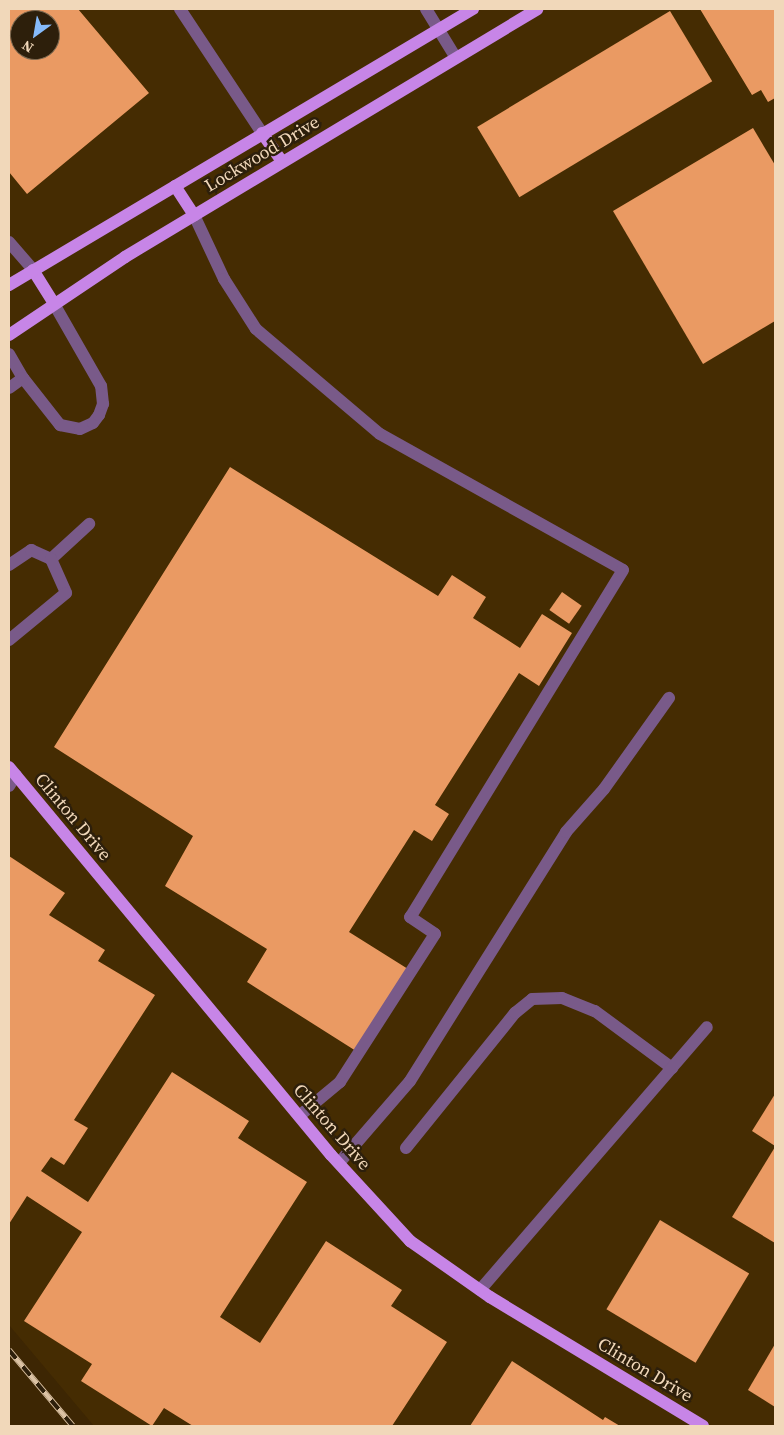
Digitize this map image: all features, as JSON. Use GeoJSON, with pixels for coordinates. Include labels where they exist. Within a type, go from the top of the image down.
{"type":"FeatureCollection","features":[{"type":"Feature","properties":{"kind":"main road","name":"Lockwood Drive"},"geometry":{"type":"LineString","coordinates":[[9,285],[473,9]]}},
{"type":"Feature","properties":{"kind":"main road","name":"Lockwood Drive"},"geometry":{"type":"LineString","coordinates":[[9,335],[54,304],[194,215],[538,9]]}},
{"type":"Feature","properties":{"kind":"main road"},"geometry":{"type":"LineString","coordinates":[[262,133],[282,162]]}},
{"type":"Feature","properties":{"kind":"main road"},"geometry":{"type":"LineString","coordinates":[[174,186],[194,215]]}},
{"type":"Feature","properties":{"kind":"main road"},"geometry":{"type":"LineString","coordinates":[[33,270],[54,304]]}},
{"type":"Feature","properties":{"kind":"main road","name":"Clinton Drive"},"geometry":{"type":"LineString","coordinates":[[11,776],[338,1163],[410,1241],[480,1290],[704,1426]]}},
{"type":"Feature","properties":{"kind":"lane"},"geometry":{"type":"LineString","coordinates":[[180,9],[262,133]]}},
{"type":"Feature","properties":{"kind":"lane"},"geometry":{"type":"LineString","coordinates":[[426,9],[456,58]]}},
{"type":"Feature","properties":{"kind":"lane"},"geometry":{"type":"LineString","coordinates":[[194,215],[224,279],[256,329],[380,434],[623,570],[410,917],[435,934],[340,1082],[298,1116]]}},
{"type":"Feature","properties":{"kind":"lane"},"geometry":{"type":"LineString","coordinates":[[9,242],[33,270]]}},
{"type":"Feature","properties":{"kind":"lane"},"geometry":{"type":"LineString","coordinates":[[9,354],[23,378],[50,415],[65,427],[84,427],[93,423],[100,415],[103,404],[101,386],[54,304]]}},
{"type":"Feature","properties":{"kind":"lane"},"geometry":{"type":"LineString","coordinates":[[9,388],[23,378]]}},
{"type":"Feature","properties":{"kind":"lane"},"geometry":{"type":"LineString","coordinates":[[52,559],[89,524]]}},
{"type":"Feature","properties":{"kind":"lane"},"geometry":{"type":"LineString","coordinates":[[9,565],[31,550],[52,559],[66,593],[9,640]]}},
{"type":"Feature","properties":{"kind":"lane"},"geometry":{"type":"LineString","coordinates":[[338,1163],[393,1104],[410,1081],[566,832],[604,789],[668,698]]}},
{"type":"Feature","properties":{"kind":"lane"},"geometry":{"type":"LineString","coordinates":[[406,1148],[516,1013],[532,999],[562,998],[595,1011],[672,1068]]}},
{"type":"Feature","properties":{"kind":"lane"},"geometry":{"type":"LineString","coordinates":[[480,1290],[707,1027]]}},
{"type":"Feature","properties":{"kind":"shaded area"},"geometry":{"type":"Polygon","coordinates":[[[9,9],[775,9],[775,1426],[94,1426],[9,1325],[9,9]]]}},
{"type":"Feature","properties":{"kind":"building"},"geometry":{"type":"Polygon","coordinates":[[[9,9],[78,9],[149,93],[27,194],[9,172],[9,9]]]}},
{"type":"Feature","properties":{"kind":"building"},"geometry":{"type":"Polygon","coordinates":[[[700,9],[775,9],[775,98],[768,102],[761,90],[752,95],[700,9]]]}},
{"type":"Feature","properties":{"kind":"building"},"geometry":{"type":"Polygon","coordinates":[[[670,11],[712,81],[519,197],[477,127],[670,11]]]}},
{"type":"Feature","properties":{"kind":"building"},"geometry":{"type":"Polygon","coordinates":[[[753,128],[775,165],[775,321],[703,364],[613,211],[753,128]]]}},
{"type":"Feature","properties":{"kind":"building"},"geometry":{"type":"Polygon","coordinates":[[[230,467],[438,596],[452,575],[486,597],[473,618],[520,648],[542,614],[572,633],[539,686],[519,673],[435,805],[449,814],[432,841],[414,830],[349,932],[408,969],[356,1051],[247,982],[267,949],[165,886],[193,836],[54,747],[230,467]]]}},
{"type":"Feature","properties":{"kind":"building"},"geometry":{"type":"Polygon","coordinates":[[[562,592],[582,606],[569,624],[549,610],[562,592]]]}},
{"type":"Feature","properties":{"kind":"building"},"geometry":{"type":"Polygon","coordinates":[[[9,856],[65,893],[49,915],[105,950],[98,961],[155,995],[74,1120],[88,1128],[64,1165],[51,1157],[41,1171],[88,1202],[172,1072],[249,1121],[238,1138],[307,1182],[220,1317],[260,1343],[326,1241],[402,1290],[391,1306],[447,1342],[392,1426],[193,1426],[164,1408],[152,1426],[81,1381],[92,1364],[24,1321],[82,1232],[27,1196],[9,1224],[9,856]]]}},
{"type":"Feature","properties":{"kind":"building"},"geometry":{"type":"Polygon","coordinates":[[[775,1094],[775,1146],[752,1131],[775,1094]]]}},
{"type":"Feature","properties":{"kind":"building"},"geometry":{"type":"Polygon","coordinates":[[[775,1147],[775,1243],[732,1217],[775,1147]]]}},
{"type":"Feature","properties":{"kind":"building"},"geometry":{"type":"Polygon","coordinates":[[[660,1220],[749,1274],[696,1363],[606,1309],[660,1220]]]}},
{"type":"Feature","properties":{"kind":"building"},"geometry":{"type":"Polygon","coordinates":[[[775,1344],[775,1407],[748,1390],[775,1344]]]}},
{"type":"Feature","properties":{"kind":"building"},"geometry":{"type":"Polygon","coordinates":[[[512,1361],[603,1420],[605,1417],[620,1426],[470,1426],[512,1361]]]}},
{"type":"Feature","properties":{"kind":"railway"},"geometry":{"type":"LineString","coordinates":[[9,1350],[73,1426]]}}]}
